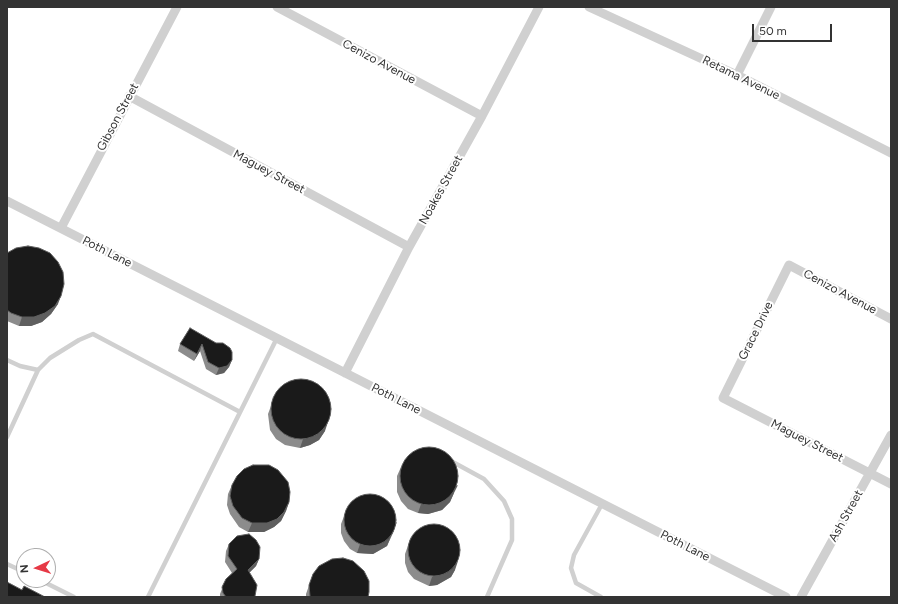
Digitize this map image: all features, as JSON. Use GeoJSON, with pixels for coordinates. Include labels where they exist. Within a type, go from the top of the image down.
{"type":"FeatureCollection","features":[{"type":"Feature","properties":{"kind":"street","name":"Gibson Street"},"geometry":{"type":"LineString","coordinates":[[61,228],[177,7]]}},
{"type":"Feature","properties":{"kind":"street","name":"Cenizo Avenue"},"geometry":{"type":"LineString","coordinates":[[277,7],[482,116]]}},
{"type":"Feature","properties":{"kind":"street","name":"Noakes Street"},"geometry":{"type":"LineString","coordinates":[[345,373],[410,247],[482,116],[539,7]]}},
{"type":"Feature","properties":{"kind":"street","name":"Retama Avenue"},"geometry":{"type":"LineString","coordinates":[[589,7],[737,75],[891,153]]}},
{"type":"Feature","properties":{"kind":"street"},"geometry":{"type":"LineString","coordinates":[[737,75],[770,7]]}},
{"type":"Feature","properties":{"kind":"street","name":"Maguey Street"},"geometry":{"type":"LineString","coordinates":[[129,96],[410,247]]}},
{"type":"Feature","properties":{"kind":"street","name":"Poth Lane"},"geometry":{"type":"LineString","coordinates":[[7,201],[602,504],[772,594],[786,597]]}},
{"type":"Feature","properties":{"kind":"street","name":"Cenizo Avenue"},"geometry":{"type":"LineString","coordinates":[[789,265],[891,319]]}},
{"type":"Feature","properties":{"kind":"street","name":"Grace Drive"},"geometry":{"type":"LineString","coordinates":[[723,398],[789,265]]}},
{"type":"Feature","properties":{"kind":"street","name":"Maguey Street"},"geometry":{"type":"LineString","coordinates":[[723,398],[891,484]]}},
{"type":"Feature","properties":{"kind":"street","name":"Ash Street"},"geometry":{"type":"LineString","coordinates":[[801,597],[891,435]]}},
{"type":"Feature","properties":{"kind":"lane"},"geometry":{"type":"LineString","coordinates":[[7,437],[38,370],[50,358],[79,340],[93,334],[240,412]]}},
{"type":"Feature","properties":{"kind":"lane"},"geometry":{"type":"LineString","coordinates":[[148,597],[277,338]]}},
{"type":"Feature","properties":{"kind":"lane"},"geometry":{"type":"LineString","coordinates":[[7,360],[20,366],[38,370]]}},
{"type":"Feature","properties":{"kind":"lane"},"geometry":{"type":"LineString","coordinates":[[443,456],[484,479],[504,501],[512,520],[512,540],[487,597]]}},
{"type":"Feature","properties":{"kind":"lane"},"geometry":{"type":"LineString","coordinates":[[601,597],[576,583],[571,568],[574,555],[602,504]]}},
{"type":"Feature","properties":{"kind":"lane"},"geometry":{"type":"LineString","coordinates":[[56,588],[74,597]]}},
{"type":"Feature","properties":{"kind":"building"},"geometry":{"type":"Polygon","coordinates":[[[28,246],[39,248],[50,253],[58,262],[63,272],[64,284],[61,296],[55,306],[45,313],[34,317],[22,317],[7,310],[7,253],[16,248],[28,246]]]}},
{"type":"Feature","properties":{"kind":"building"},"geometry":{"type":"Polygon","coordinates":[[[190,328],[216,343],[223,343],[230,348],[232,352],[232,360],[227,366],[219,368],[208,362],[202,344],[197,354],[180,344],[190,328]]]}},
{"type":"Feature","properties":{"kind":"building"},"geometry":{"type":"Polygon","coordinates":[[[301,379],[317,384],[322,388],[326,393],[331,409],[326,425],[322,430],[317,434],[301,439],[285,434],[280,430],[276,425],[271,409],[276,393],[280,388],[285,384],[301,379]]]}},
{"type":"Feature","properties":{"kind":"building"},"geometry":{"type":"Polygon","coordinates":[[[423,447],[435,447],[450,455],[458,470],[458,482],[450,497],[435,505],[423,505],[408,497],[400,482],[400,470],[408,455],[423,447]]]}},
{"type":"Feature","properties":{"kind":"building"},"geometry":{"type":"Polygon","coordinates":[[[253,465],[269,465],[278,470],[288,482],[290,492],[289,502],[284,512],[277,519],[267,523],[252,523],[242,518],[233,506],[230,496],[232,485],[237,476],[244,469],[253,465]]]}},
{"type":"Feature","properties":{"kind":"building"},"geometry":{"type":"Polygon","coordinates":[[[365,494],[375,494],[384,498],[392,506],[396,515],[396,525],[392,534],[384,542],[375,546],[365,546],[356,542],[348,534],[344,525],[344,515],[348,506],[356,498],[365,494]]]}},
{"type":"Feature","properties":{"kind":"building"},"geometry":{"type":"Polygon","coordinates":[[[429,524],[439,524],[448,528],[456,536],[460,545],[460,555],[456,564],[448,572],[439,576],[429,576],[420,572],[412,564],[408,555],[408,545],[412,536],[420,528],[429,524]]]}},
{"type":"Feature","properties":{"kind":"building"},"geometry":{"type":"Polygon","coordinates":[[[249,534],[256,540],[260,547],[259,559],[248,570],[257,585],[255,597],[226,597],[223,593],[222,587],[226,579],[237,569],[228,556],[229,544],[237,536],[249,534]]]}},
{"type":"Feature","properties":{"kind":"building"},"geometry":{"type":"Polygon","coordinates":[[[343,558],[353,561],[364,571],[369,581],[368,597],[311,597],[309,585],[313,574],[319,566],[332,559],[343,558]]]}},
{"type":"Feature","properties":{"kind":"building"},"geometry":{"type":"Polygon","coordinates":[[[7,582],[16,588],[22,590],[23,588],[28,588],[45,597],[7,597],[7,582]]]}}]}
